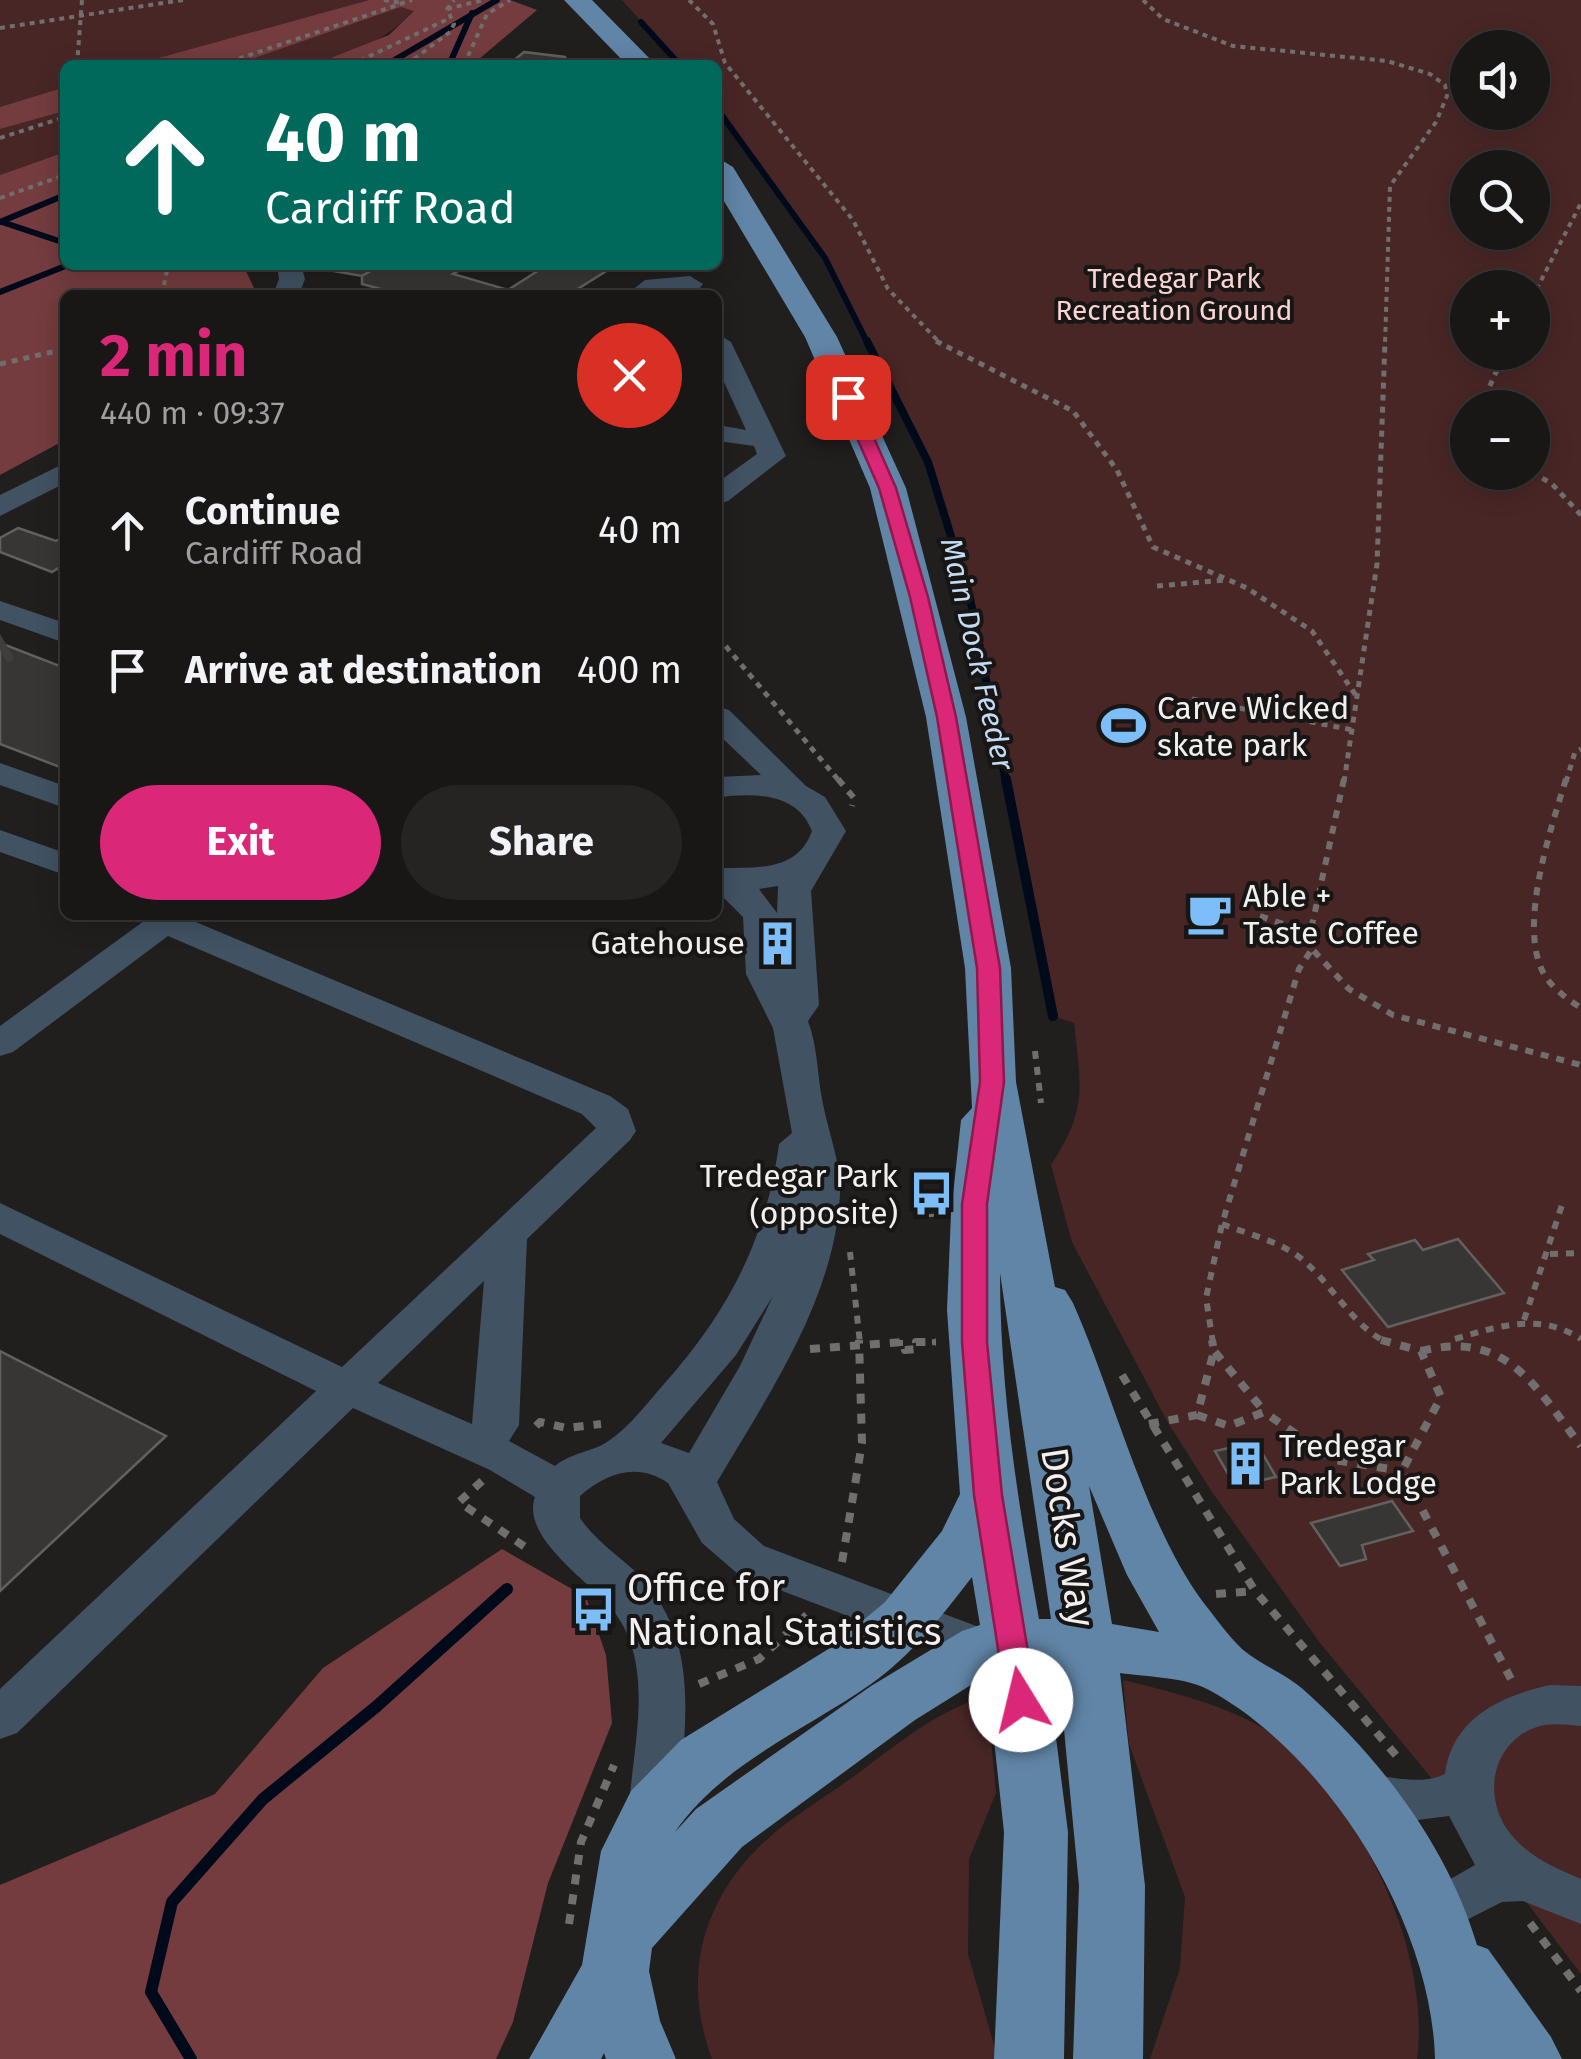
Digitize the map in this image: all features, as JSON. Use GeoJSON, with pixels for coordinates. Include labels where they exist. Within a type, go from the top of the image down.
{"type":"FeatureCollection","features":[{"type":"Feature","properties":{"kind":"main road"},"geometry":{"type":"LineString","coordinates":[[564,0],[605,26]]}},
{"type":"Feature","properties":{"kind":"main road"},"geometry":{"type":"LineString","coordinates":[[577,0],[637,60]]}},
{"type":"Feature","properties":{"kind":"main road"},"geometry":{"type":"LineString","coordinates":[[722,174],[821,337],[888,488],[946,717],[975,876],[988,968],[992,1082],[1023,1255],[1078,1372],[1139,1538],[1178,1612],[1221,1666],[1278,1704],[1324,1746],[1362,1793],[1404,1851],[1441,1930],[1527,2059]]}},
{"type":"Feature","properties":{"kind":"main road"},"geometry":{"type":"LineString","coordinates":[[992,1082],[974,1204],[974,1342],[997,1645],[1034,1801],[1035,1974],[1029,2059]]}},
{"type":"Feature","properties":{"kind":"main road","name":"Docks Way"},"geometry":{"type":"LineString","coordinates":[[1023,1255],[1098,1726],[1112,1886],[1113,1978],[1108,2059]]}},
{"type":"Feature","properties":{"kind":"main road"},"geometry":{"type":"LineString","coordinates":[[641,2059],[626,2021],[619,1952],[634,1851],[654,1810],[703,1758],[852,1666],[906,1618],[966,1543],[988,1495]]}},
{"type":"Feature","properties":{"kind":"main road"},"geometry":{"type":"LineString","coordinates":[[564,2059],[619,1952],[719,1828],[893,1703],[997,1645],[1085,1643],[1221,1666]]}},
{"type":"Feature","properties":{"kind":"main road"},"geometry":{"type":"LineString","coordinates":[[1441,1930],[1469,2033],[1470,2059]]}},
{"type":"Feature","properties":{"kind":"street"},"geometry":{"type":"LineString","coordinates":[[646,290],[654,285],[689,281]]}},
{"type":"Feature","properties":{"kind":"street"},"geometry":{"type":"LineString","coordinates":[[722,360],[766,437],[772,456],[722,491]]}},
{"type":"Feature","properties":{"kind":"street"},"geometry":{"type":"LineString","coordinates":[[722,433],[741,439],[766,437]]}},
{"type":"Feature","properties":{"kind":"street"},"geometry":{"type":"LineString","coordinates":[[0,506],[60,474]]}},
{"type":"Feature","properties":{"kind":"street"},"geometry":{"type":"LineString","coordinates":[[0,610],[53,629]]}},
{"type":"Feature","properties":{"kind":"street"},"geometry":{"type":"LineString","coordinates":[[7,646],[53,629]]}},
{"type":"Feature","properties":{"kind":"street"},"geometry":{"type":"LineString","coordinates":[[722,770],[726,764],[726,724]]}},
{"type":"Feature","properties":{"kind":"street"},"geometry":{"type":"LineString","coordinates":[[722,878],[768,878],[804,865],[824,848],[829,831],[817,808],[795,794],[726,724]]}},
{"type":"Feature","properties":{"kind":"street"},"geometry":{"type":"LineString","coordinates":[[0,773],[60,796]]}},
{"type":"Feature","properties":{"kind":"street"},"geometry":{"type":"LineString","coordinates":[[722,787],[764,786],[795,794]]}},
{"type":"Feature","properties":{"kind":"street"},"geometry":{"type":"LineString","coordinates":[[10,846],[60,863]]}},
{"type":"Feature","properties":{"kind":"street"},"geometry":{"type":"LineString","coordinates":[[789,1020],[800,1005],[793,892],[804,865]]}},
{"type":"Feature","properties":{"kind":"street"},"geometry":{"type":"LineString","coordinates":[[695,1480],[773,1348],[811,1248],[818,1154],[804,1110],[789,1020],[770,990],[760,909],[749,894],[722,880]]}},
{"type":"Feature","properties":{"kind":"street"},"geometry":{"type":"LineString","coordinates":[[0,1044],[159,920]]}},
{"type":"Feature","properties":{"kind":"street"},"geometry":{"type":"LineString","coordinates":[[0,1719],[616,1131],[614,1118],[596,1105],[167,920]]}},
{"type":"Feature","properties":{"kind":"street"},"geometry":{"type":"LineString","coordinates":[[622,1456],[694,1382],[738,1326],[788,1213],[804,1110]]}},
{"type":"Feature","properties":{"kind":"street"},"geometry":{"type":"LineString","coordinates":[[0,1217],[346,1387],[506,1458],[559,1490]]}},
{"type":"Feature","properties":{"kind":"street"},"geometry":{"type":"LineString","coordinates":[[476,1447],[497,1425],[507,1238]]}},
{"type":"Feature","properties":{"kind":"street"},"geometry":{"type":"LineString","coordinates":[[654,1810],[654,1764],[664,1708],[658,1656],[633,1601],[563,1531],[554,1508],[559,1490],[587,1466],[622,1456],[648,1456],[674,1464],[695,1480],[714,1527],[750,1560],[906,1618],[997,1645]]}},
{"type":"Feature","properties":{"kind":"street"},"geometry":{"type":"LineString","coordinates":[[1362,1793],[1401,1805],[1451,1795],[1484,1736],[1526,1709],[1581,1706]]}},
{"type":"Feature","properties":{"kind":"street"},"geometry":{"type":"LineString","coordinates":[[1451,1795],[1476,1823],[1512,1879],[1581,1902]]}},
{"type":"Feature","properties":{"kind":"street"},"geometry":{"type":"LineString","coordinates":[[1441,1930],[1512,1879]]}},
{"type":"Feature","properties":{"kind":"path"},"geometry":{"type":"LineString","coordinates":[[77,60],[82,0]]}},
{"type":"Feature","properties":{"kind":"path"},"geometry":{"type":"LineString","coordinates":[[0,28],[183,0]]}},
{"type":"Feature","properties":{"kind":"path"},"geometry":{"type":"LineString","coordinates":[[384,0],[402,3]]}},
{"type":"Feature","properties":{"kind":"path"},"geometry":{"type":"LineString","coordinates":[[235,60],[412,0]]}},
{"type":"Feature","properties":{"kind":"path"},"geometry":{"type":"LineString","coordinates":[[447,9],[454,0]]}},
{"type":"Feature","properties":{"kind":"path"},"geometry":{"type":"LineString","coordinates":[[447,9],[484,0]]}},
{"type":"Feature","properties":{"kind":"path"},"geometry":{"type":"LineString","coordinates":[[466,60],[487,14],[510,0]]}},
{"type":"Feature","properties":{"kind":"path"},"geometry":{"type":"LineString","coordinates":[[689,0],[714,24],[724,63],[854,220],[888,289],[936,341],[1073,411],[1117,470],[1153,547],[1228,580],[1312,631],[1358,698]]}},
{"type":"Feature","properties":{"kind":"path"},"geometry":{"type":"LineString","coordinates":[[1144,0],[1156,17],[1220,43],[1264,52],[1386,62],[1420,70],[1446,85],[1448,96],[1436,122],[1390,186],[1376,564],[1353,730],[1312,949],[1300,969],[1222,1224],[1206,1298],[1214,1350],[1197,1415]]}},
{"type":"Feature","properties":{"kind":"path"},"geometry":{"type":"LineString","coordinates":[[413,60],[450,32],[447,9]]}},
{"type":"Feature","properties":{"kind":"path"},"geometry":{"type":"LineString","coordinates":[[362,60],[451,19]]}},
{"type":"Feature","properties":{"kind":"path"},"geometry":{"type":"LineString","coordinates":[[0,138],[60,119]]}},
{"type":"Feature","properties":{"kind":"path"},"geometry":{"type":"LineString","coordinates":[[0,198],[60,177]]}},
{"type":"Feature","properties":{"kind":"path"},"geometry":{"type":"LineString","coordinates":[[1546,270],[1581,203]]}},
{"type":"Feature","properties":{"kind":"path"},"geometry":{"type":"LineString","coordinates":[[0,364],[60,350]]}},
{"type":"Feature","properties":{"kind":"path"},"geometry":{"type":"LineString","coordinates":[[1550,483],[1581,515]]}},
{"type":"Feature","properties":{"kind":"path"},"geometry":{"type":"LineString","coordinates":[[1157,586],[1228,580]]}},
{"type":"Feature","properties":{"kind":"path"},"geometry":{"type":"LineString","coordinates":[[1192,699],[1353,730]]}},
{"type":"Feature","properties":{"kind":"path"},"geometry":{"type":"LineString","coordinates":[[1581,749],[1575,752],[1555,812],[1534,923],[1541,970],[1581,1008]]}},
{"type":"Feature","properties":{"kind":"path"},"geometry":{"type":"LineString","coordinates":[[1260,916],[1312,934]]}},
{"type":"Feature","properties":{"kind":"path"},"geometry":{"type":"LineString","coordinates":[[1312,949],[1350,989],[1394,1015],[1581,1065]]}},
{"type":"Feature","properties":{"kind":"path"},"geometry":{"type":"LineString","coordinates":[[1034,1038],[1042,1114]]}},
{"type":"Feature","properties":{"kind":"path"},"geometry":{"type":"LineString","coordinates":[[1524,1320],[1550,1254],[1564,1202]]}},
{"type":"Feature","properties":{"kind":"path"},"geometry":{"type":"LineString","coordinates":[[1222,1224],[1294,1253],[1343,1299],[1374,1338],[1421,1351],[1524,1320],[1552,1325],[1581,1339]]}},
{"type":"Feature","properties":{"kind":"path"},"geometry":{"type":"LineString","coordinates":[[1550,1254],[1581,1252]]}},
{"type":"Feature","properties":{"kind":"path"},"geometry":{"type":"LineString","coordinates":[[1448,1341],[1483,1346],[1512,1359],[1581,1446]]}},
{"type":"Feature","properties":{"kind":"path"},"geometry":{"type":"LineString","coordinates":[[860,1345],[904,1342],[905,1350],[917,1349],[916,1342],[941,1342]]}},
{"type":"Feature","properties":{"kind":"path"},"geometry":{"type":"LineString","coordinates":[[1214,1350],[1264,1412],[1334,1460],[1402,1471]]}},
{"type":"Feature","properties":{"kind":"path"},"geometry":{"type":"LineString","coordinates":[[1402,1471],[1442,1397],[1421,1351]]}},
{"type":"Feature","properties":{"kind":"path"},"geometry":{"type":"LineString","coordinates":[[1121,1372],[1149,1424],[1255,1592],[1451,1795]]}},
{"type":"Feature","properties":{"kind":"path"},"geometry":{"type":"LineString","coordinates":[[1149,1424],[1197,1415],[1228,1426],[1264,1412]]}},
{"type":"Feature","properties":{"kind":"path"},"geometry":{"type":"LineString","coordinates":[[1402,1471],[1526,1709]]}},
{"type":"Feature","properties":{"kind":"path"},"geometry":{"type":"LineString","coordinates":[[1512,1879],[1581,1991]]}},
{"type":"Feature","properties":{"kind":"green space"},"geometry":{"type":"Polygon","coordinates":[[[0,0],[369,0],[151,60],[60,60],[60,89],[0,107],[0,0]]]}},
{"type":"Feature","properties":{"kind":"green space","name":"Tredegar Park Recreation Ground"},"geometry":{"type":"Polygon","coordinates":[[[622,0],[1581,0],[1581,1974],[1447,1797],[1320,1643],[1212,1492],[1167,1421],[1072,1242],[1051,1165],[1071,1128],[1079,1097],[1074,1023],[1053,1016],[970,598],[928,462],[825,258],[722,116],[722,60],[676,60],[622,0]]]}},
{"type":"Feature","properties":{"kind":"green space"},"geometry":{"type":"Polygon","coordinates":[[[401,7],[415,10],[394,28],[353,52],[320,60],[249,60],[401,7]]]}},
{"type":"Feature","properties":{"kind":"green space"},"geometry":{"type":"Polygon","coordinates":[[[60,112],[60,154],[0,175],[0,129],[60,112]]]}},
{"type":"Feature","properties":{"kind":"green space"},"geometry":{"type":"Polygon","coordinates":[[[1123,1680],[1231,1712],[1286,1745],[1315,1775],[1365,1848],[1402,1932],[1419,2018],[1417,2059],[1150,2059],[1180,1968],[1185,1897],[1129,1744],[1123,1680]]]}},
{"type":"Feature","properties":{"kind":"green space"},"geometry":{"type":"Polygon","coordinates":[[[987,1696],[996,1793],[969,1859],[968,1954],[998,2059],[712,2059],[703,2030],[698,1974],[710,1920],[738,1871],[780,1828],[903,1740],[951,1710],[987,1696]]]}},
{"type":"Feature","properties":{"kind":"shaded area"},"geometry":{"type":"Polygon","coordinates":[[[369,0],[510,0],[537,10],[478,60],[326,60],[389,35],[414,11],[401,7],[249,60],[151,60],[369,0]]]}},
{"type":"Feature","properties":{"kind":"shaded area"},"geometry":{"type":"Polygon","coordinates":[[[60,89],[60,112],[0,129],[0,107],[60,89]]]}},
{"type":"Feature","properties":{"kind":"shaded area"},"geometry":{"type":"Polygon","coordinates":[[[60,154],[60,270],[245,270],[255,290],[60,290],[60,443],[0,475],[0,175],[60,154]]]}},
{"type":"Feature","properties":{"kind":"shaded area"},"geometry":{"type":"Polygon","coordinates":[[[502,1549],[586,1597],[606,1655],[612,1723],[548,1883],[513,2022],[496,2059],[0,2059],[0,1885],[215,1794],[323,1668],[502,1549]]]}},
{"type":"Feature","properties":{"kind":"building"},"geometry":{"type":"Polygon","coordinates":[[[524,52],[566,60],[514,60],[524,52]]]}},
{"type":"Feature","properties":{"kind":"building"},"geometry":{"type":"Polygon","coordinates":[[[328,270],[372,270],[362,276],[328,270]]]}},
{"type":"Feature","properties":{"kind":"building"},"geometry":{"type":"Polygon","coordinates":[[[372,270],[460,270],[453,274],[508,290],[384,290],[362,284],[362,276],[372,270]]]}},
{"type":"Feature","properties":{"kind":"building"},"geometry":{"type":"Polygon","coordinates":[[[539,270],[608,270],[576,290],[508,290],[539,270]]]}},
{"type":"Feature","properties":{"kind":"building"},"geometry":{"type":"Polygon","coordinates":[[[18,528],[56,541],[60,539],[60,567],[52,572],[0,552],[0,538],[18,528]]]}},
{"type":"Feature","properties":{"kind":"building"},"geometry":{"type":"Polygon","coordinates":[[[0,643],[60,666],[60,767],[0,744],[0,643]]]}},
{"type":"Feature","properties":{"kind":"building"},"geometry":{"type":"Polygon","coordinates":[[[1200,902],[1220,903],[1220,927],[1201,926],[1200,902]]]}},
{"type":"Feature","properties":{"kind":"building"},"geometry":{"type":"Polygon","coordinates":[[[1458,1239],[1504,1293],[1388,1327],[1342,1270],[1374,1260],[1368,1254],[1415,1240],[1423,1250],[1458,1239]]]}},
{"type":"Feature","properties":{"kind":"building"},"geometry":{"type":"Polygon","coordinates":[[[0,1351],[166,1436],[0,1591],[0,1351]]]}},
{"type":"Feature","properties":{"kind":"building","name":"Tredegar Park Lodge"},"geometry":{"type":"Polygon","coordinates":[[[1256,1442],[1276,1477],[1235,1486],[1215,1451],[1256,1442]]]}},
{"type":"Feature","properties":{"kind":"building"},"geometry":{"type":"Polygon","coordinates":[[[1392,1501],[1413,1531],[1362,1545],[1366,1559],[1340,1566],[1311,1523],[1392,1501]]]}},
{"type":"Feature","properties":{"kind":"waterway"},"geometry":{"type":"LineString","coordinates":[[471,15],[497,0]]}},
{"type":"Feature","properties":{"kind":"waterway"},"geometry":{"type":"LineString","coordinates":[[395,60],[471,15]]}},
{"type":"Feature","properties":{"kind":"waterway"},"geometry":{"type":"LineString","coordinates":[[451,60],[471,15]]}},
{"type":"Feature","properties":{"kind":"waterway","name":"Main Dock Feeder"},"geometry":{"type":"LineString","coordinates":[[641,22],[675,60]]}},
{"type":"Feature","properties":{"kind":"waterway","name":"Main Dock Feeder"},"geometry":{"type":"LineString","coordinates":[[722,116],[825,258],[868,344]]}},
{"type":"Feature","properties":{"kind":"waterway"},"geometry":{"type":"LineString","coordinates":[[0,222],[60,197]]}},
{"type":"Feature","properties":{"kind":"waterway"},"geometry":{"type":"LineString","coordinates":[[2,222],[60,241]]}},
{"type":"Feature","properties":{"kind":"waterway"},"geometry":{"type":"LineString","coordinates":[[0,292],[60,268]]}},
{"type":"Feature","properties":{"kind":"waterway","name":"Main Dock Feeder"},"geometry":{"type":"LineString","coordinates":[[867,341],[928,462],[970,598],[1006,782]]}},
{"type":"Feature","properties":{"kind":"waterway","name":"Main Dock Feeder"},"geometry":{"type":"LineString","coordinates":[[1006,779],[1053,1016]]}},
{"type":"Feature","properties":{"kind":"waterway"},"geometry":{"type":"LineString","coordinates":[[191,2059],[151,1992],[172,1902],[263,1799],[377,1706],[507,1589]]}},
{"type":"Feature","properties":{"kind":"tunnel"},"geometry":{"type":"LineString","coordinates":[[0,650],[7,646]]}},
{"type":"Feature","properties":{"kind":"place","name":"Carve Wicked skate park"},"geometry":{"type":"Point","coordinates":[1124,726]}},
{"type":"Feature","properties":{"kind":"place","name":"Able + Taste Coffee"},"geometry":{"type":"Point","coordinates":[1210,914]}},
{"type":"Feature","properties":{"kind":"place","name":"Gatehouse"},"geometry":{"type":"Point","coordinates":[778,943]}},
{"type":"Feature","properties":{"kind":"place","name":"Tredegar Park (opposite)"},"geometry":{"type":"Point","coordinates":[931,1194]}},
{"type":"Feature","properties":{"kind":"place","name":"Tredegar Park Lodge"},"geometry":{"type":"Point","coordinates":[1246,1464]}},
{"type":"Feature","properties":{"kind":"place","name":"Office for National Statistics"},"geometry":{"type":"Point","coordinates":[594,1610]}},
{"type":"Feature","properties":{"kind":"route"},"geometry":{"type":"LineString","coordinates":[[848,397],[888,488],[919,597],[946,717],[988,968],[992,1082],[974,1204],[974,1342],[988,1495],[1021,1700]]}}]}
